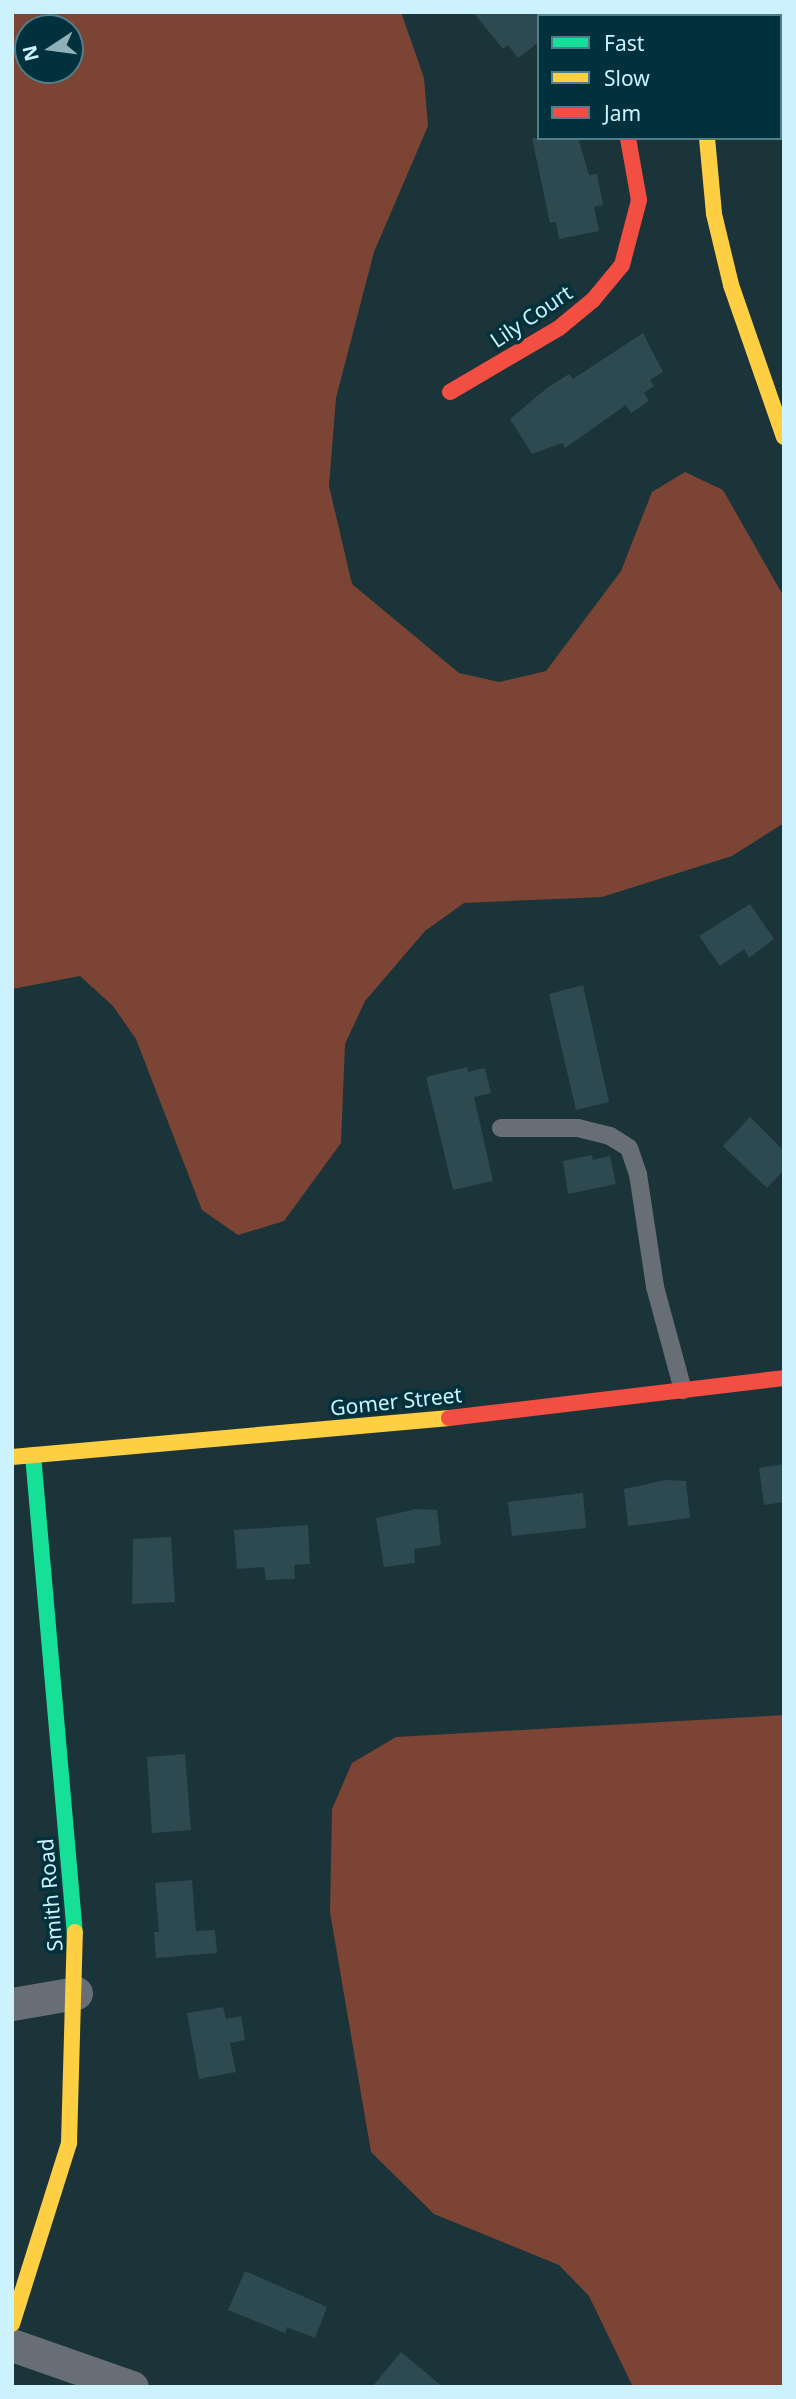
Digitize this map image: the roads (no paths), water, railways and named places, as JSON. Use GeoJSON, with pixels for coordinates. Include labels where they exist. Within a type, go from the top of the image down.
{"type":"FeatureCollection","features":[{"type":"Feature","properties":{"kind":"street","name":"Lily Court"},"geometry":{"type":"LineString","coordinates":[[450,393],[559,328],[593,300],[622,265],[639,200],[628,140]]}},
{"type":"Feature","properties":{"kind":"street"},"geometry":{"type":"LineString","coordinates":[[707,140],[714,214],[732,285],[784,437]]}},
{"type":"Feature","properties":{"kind":"street","name":"Gomer Street"},"geometry":{"type":"LineString","coordinates":[[12,1457],[413,1422],[784,1378]]}},
{"type":"Feature","properties":{"kind":"street","name":"Smith Road"},"geometry":{"type":"LineString","coordinates":[[12,2324],[69,2143],[77,1958],[33,1455]]}},
{"type":"Feature","properties":{"kind":"street"},"geometry":{"type":"LineString","coordinates":[[12,2004],[76,1993]]}},
{"type":"Feature","properties":{"kind":"street"},"geometry":{"type":"LineString","coordinates":[[12,2345],[131,2387]]}},
{"type":"Feature","properties":{"kind":"lane"},"geometry":{"type":"LineString","coordinates":[[501,1128],[578,1128],[610,1136],[629,1148],[638,1174],[655,1287],[683,1390]]}}]}
